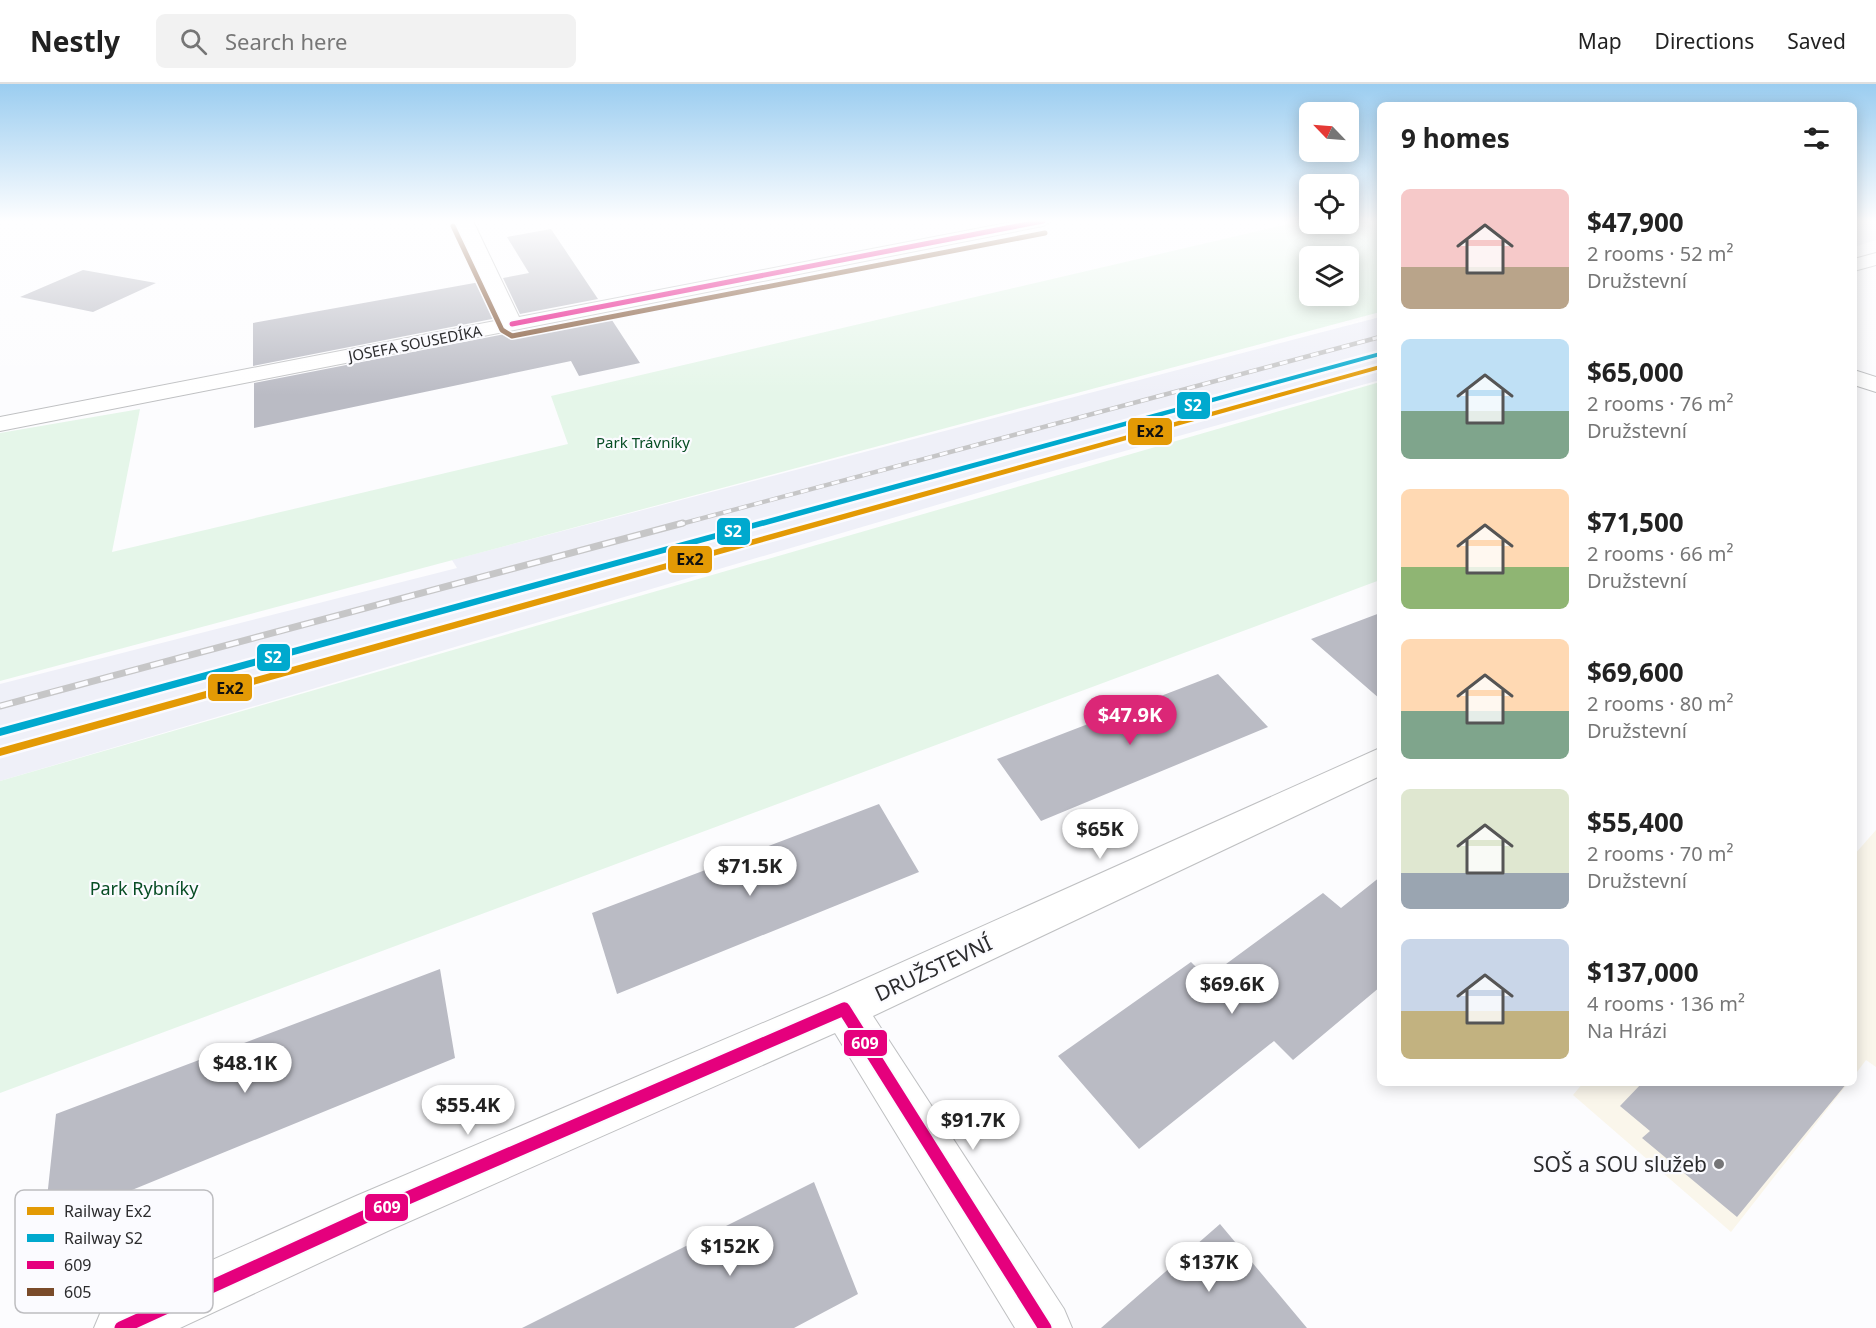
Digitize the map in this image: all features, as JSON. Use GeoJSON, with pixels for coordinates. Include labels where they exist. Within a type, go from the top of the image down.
{"type":"FeatureCollection","features":[{"type":"Feature","properties":{"kind":"street"},"geometry":{"type":"LineString","coordinates":[[491,279],[512,324]]}},
{"type":"Feature","properties":{"kind":"street","name":"JOSEFA SOUSEDÍKA"},"geometry":{"type":"LineString","coordinates":[[0,424],[744,279]]}},
{"type":"Feature","properties":{"kind":"street"},"geometry":{"type":"LineString","coordinates":[[1857,378],[1876,385]]}},
{"type":"Feature","properties":{"kind":"street","name":"DRUŽSTEVNÍ"},"geometry":{"type":"LineString","coordinates":[[213,1286],[373,1213],[844,1009],[1377,762]]}},
{"type":"Feature","properties":{"kind":"street"},"geometry":{"type":"LineString","coordinates":[[844,1009],[1045,1328]]}},
{"type":"Feature","properties":{"kind":"street","name":"DRUŽSTEVNÍ"},"geometry":{"type":"LineString","coordinates":[[121,1328],[154,1313]]}},
{"type":"Feature","properties":{"kind":"shaded area"},"geometry":{"type":"Polygon","coordinates":[[[1377,318],[1377,381],[1035,476],[0,781],[0,684],[457,568],[452,560],[1377,318]]]}},
{"type":"Feature","properties":{"kind":"shaded area"},"geometry":{"type":"Polygon","coordinates":[[[1876,830],[1876,1067],[1866,1060],[1857,1072],[1857,852],[1876,830]]]}},
{"type":"Feature","properties":{"kind":"shaded area","name":"SOŠ a SOU služeb"},"geometry":{"type":"Polygon","coordinates":[[[1580,1086],[1846,1086],[1731,1232],[1573,1095],[1580,1086]]]}},
{"type":"Feature","properties":{"kind":"green space","name":"Park Trávníky"},"geometry":{"type":"Polygon","coordinates":[[[1052,279],[1299,279],[1299,306],[1359,306],[1359,279],[1377,279],[1377,313],[0,681],[0,433],[140,409],[112,552],[568,444],[551,396],[1052,279]]]}},
{"type":"Feature","properties":{"kind":"green space","name":"Park Rybníky"},"geometry":{"type":"Polygon","coordinates":[[[1377,383],[1377,581],[0,1093],[0,781],[1377,383]]]}},
{"type":"Feature","properties":{"kind":"building"},"geometry":{"type":"Polygon","coordinates":[[[62,279],[134,279],[156,283],[93,312],[20,297],[62,279]]]}},
{"type":"Feature","properties":{"kind":"building"},"geometry":{"type":"Polygon","coordinates":[[[503,279],[585,279],[598,299],[520,314],[503,279]]]}},
{"type":"Feature","properties":{"kind":"building"},"geometry":{"type":"Polygon","coordinates":[[[480,282],[497,318],[253,366],[253,323],[480,282]]]}},
{"type":"Feature","properties":{"kind":"building"},"geometry":{"type":"Polygon","coordinates":[[[608,314],[640,363],[579,376],[571,361],[254,428],[254,383],[608,314]]]}},
{"type":"Feature","properties":{"kind":"building"},"geometry":{"type":"Polygon","coordinates":[[[1377,614],[1377,696],[1311,639],[1377,614]]]}},
{"type":"Feature","properties":{"kind":"building"},"geometry":{"type":"Polygon","coordinates":[[[1218,674],[1268,727],[1041,821],[997,759],[1218,674]]]}},
{"type":"Feature","properties":{"kind":"building"},"geometry":{"type":"Polygon","coordinates":[[[879,804],[919,872],[617,994],[592,913],[879,804]]]}},
{"type":"Feature","properties":{"kind":"building"},"geometry":{"type":"Polygon","coordinates":[[[1377,879],[1377,990],[1293,1060],[1274,1041],[1139,1149],[1058,1056],[1191,962],[1207,978],[1323,893],[1341,908],[1377,879]]]}},
{"type":"Feature","properties":{"kind":"building"},"geometry":{"type":"Polygon","coordinates":[[[440,969],[455,1058],[132,1190],[48,1190],[56,1114],[440,969]]]}},
{"type":"Feature","properties":{"kind":"building","name":"SOŠ a SOU služeb"},"geometry":{"type":"Polygon","coordinates":[[[1639,1086],[1845,1086],[1737,1217],[1642,1138],[1650,1131],[1620,1106],[1639,1086]]]}},
{"type":"Feature","properties":{"kind":"building"},"geometry":{"type":"Polygon","coordinates":[[[814,1182],[858,1294],[794,1328],[522,1328],[814,1182]]]}},
{"type":"Feature","properties":{"kind":"building"},"geometry":{"type":"Polygon","coordinates":[[[1220,1224],[1307,1328],[1101,1328],[1220,1224]]]}},
{"type":"Feature","properties":{"kind":"railway"},"geometry":{"type":"LineString","coordinates":[[677,525],[1377,338]]}},
{"type":"Feature","properties":{"kind":"railway"},"geometry":{"type":"LineString","coordinates":[[0,706],[683,523]]}},
{"type":"Feature","properties":{"kind":"rail line","name":"S2"},"geometry":{"type":"LineString","coordinates":[[0,732],[1377,355]]}},
{"type":"Feature","properties":{"kind":"rail line","name":"Ex2"},"geometry":{"type":"LineString","coordinates":[[0,752],[1377,368]]}},
{"type":"Feature","properties":{"kind":"transit line","name":"605"},"geometry":{"type":"LineString","coordinates":[[478,279],[502,330],[512,336],[807,279]]}},
{"type":"Feature","properties":{"kind":"transit line","name":"609"},"geometry":{"type":"LineString","coordinates":[[512,324],[744,279]]}},
{"type":"Feature","properties":{"kind":"transit line","name":"609"},"geometry":{"type":"LineString","coordinates":[[213,1286],[373,1213],[844,1009],[1045,1328]]}},
{"type":"Feature","properties":{"kind":"transit line","name":"609"},"geometry":{"type":"LineString","coordinates":[[121,1328],[154,1313]]}},
{"type":"Feature","properties":{"kind":"place","name":"SOŠ a SOU služeb"},"geometry":{"type":"Point","coordinates":[1719,1164]}}]}
